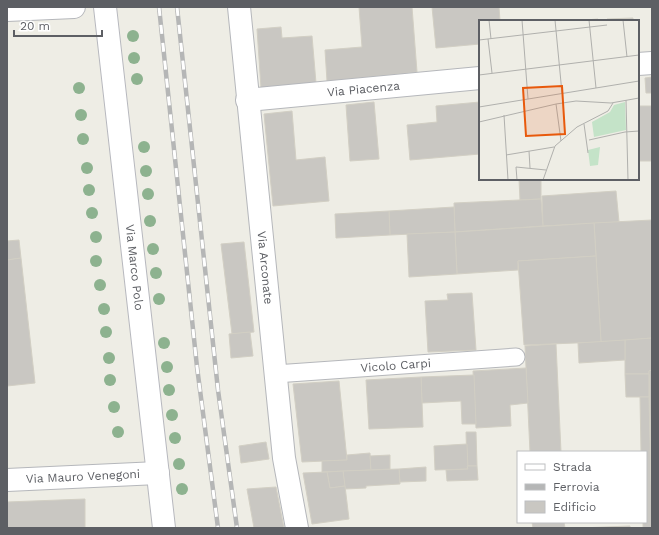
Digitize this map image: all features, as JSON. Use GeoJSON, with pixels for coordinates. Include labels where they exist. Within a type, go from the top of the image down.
{"type":"FeatureCollection","features":[{"type":"Feature","properties":{"kind":"street"},"geometry":{"type":"LineString","coordinates":[[7,10],[74,7]]}},
{"type":"Feature","properties":{"kind":"street","name":"Via Marco Polo"},"geometry":{"type":"LineString","coordinates":[[105,7],[164,528]]}},
{"type":"Feature","properties":{"kind":"street","name":"Via Arconate"},"geometry":{"type":"LineString","coordinates":[[239,7],[247,100],[285,466],[297,528]]}},
{"type":"Feature","properties":{"kind":"street"},"geometry":{"type":"LineString","coordinates":[[639,64],[652,63]]}},
{"type":"Feature","properties":{"kind":"street","name":"Via Piacenza"},"geometry":{"type":"LineString","coordinates":[[247,100],[479,78]]}},
{"type":"Feature","properties":{"kind":"street","name":"Via Mauro Venegoni"},"geometry":{"type":"LineString","coordinates":[[7,480],[158,473]]}},
{"type":"Feature","properties":{"kind":"lane","name":"Vicolo Carpi"},"geometry":{"type":"LineString","coordinates":[[276,374],[516,357]]}},
{"type":"Feature","properties":{"kind":"building"},"geometry":{"type":"Polygon","coordinates":[[[359,7],[412,7],[417,72],[327,81],[325,50],[362,47],[359,7]]]}},
{"type":"Feature","properties":{"kind":"building"},"geometry":{"type":"Polygon","coordinates":[[[432,7],[499,7],[500,20],[479,20],[479,44],[436,48],[432,7]]]}},
{"type":"Feature","properties":{"kind":"building"},"geometry":{"type":"Polygon","coordinates":[[[633,18],[633,20],[607,20],[633,18]]]}},
{"type":"Feature","properties":{"kind":"building"},"geometry":{"type":"Polygon","coordinates":[[[281,27],[282,38],[312,36],[316,83],[261,88],[257,29],[281,27]]]}},
{"type":"Feature","properties":{"kind":"building"},"geometry":{"type":"Polygon","coordinates":[[[652,77],[652,93],[646,93],[645,78],[652,77]]]}},
{"type":"Feature","properties":{"kind":"building"},"geometry":{"type":"Polygon","coordinates":[[[374,102],[379,159],[350,161],[346,105],[374,102]]]}},
{"type":"Feature","properties":{"kind":"building"},"geometry":{"type":"Polygon","coordinates":[[[479,102],[479,154],[410,160],[407,125],[437,122],[436,106],[479,102]]]}},
{"type":"Feature","properties":{"kind":"building"},"geometry":{"type":"Polygon","coordinates":[[[639,106],[652,106],[652,161],[639,161],[639,106]]]}},
{"type":"Feature","properties":{"kind":"building"},"geometry":{"type":"Polygon","coordinates":[[[292,111],[296,160],[325,157],[329,201],[273,206],[264,114],[292,111]]]}},
{"type":"Feature","properties":{"kind":"building"},"geometry":{"type":"Polygon","coordinates":[[[519,180],[541,180],[541,199],[520,200],[519,180]]]}},
{"type":"Feature","properties":{"kind":"building"},"geometry":{"type":"Polygon","coordinates":[[[616,191],[619,222],[543,226],[542,196],[616,191]]]}},
{"type":"Feature","properties":{"kind":"building"},"geometry":{"type":"Polygon","coordinates":[[[541,199],[543,226],[455,232],[454,203],[541,199]]]}},
{"type":"Feature","properties":{"kind":"building"},"geometry":{"type":"Polygon","coordinates":[[[454,207],[455,232],[390,235],[389,211],[454,207]]]}},
{"type":"Feature","properties":{"kind":"building"},"geometry":{"type":"Polygon","coordinates":[[[389,211],[390,235],[336,238],[335,214],[389,211]]]}},
{"type":"Feature","properties":{"kind":"building"},"geometry":{"type":"Polygon","coordinates":[[[652,220],[652,338],[601,342],[594,223],[652,220]]]}},
{"type":"Feature","properties":{"kind":"building"},"geometry":{"type":"Polygon","coordinates":[[[594,223],[596,256],[518,261],[518,270],[457,274],[455,232],[594,223]]]}},
{"type":"Feature","properties":{"kind":"building"},"geometry":{"type":"Polygon","coordinates":[[[455,232],[457,274],[409,277],[407,234],[455,232]]]}},
{"type":"Feature","properties":{"kind":"building"},"geometry":{"type":"Polygon","coordinates":[[[19,240],[21,258],[7,260],[7,241],[19,240]]]}},
{"type":"Feature","properties":{"kind":"building"},"geometry":{"type":"Polygon","coordinates":[[[244,242],[254,332],[232,334],[221,244],[244,242]]]}},
{"type":"Feature","properties":{"kind":"building"},"geometry":{"type":"Polygon","coordinates":[[[596,256],[601,342],[524,345],[518,261],[596,256]]]}},
{"type":"Feature","properties":{"kind":"building"},"geometry":{"type":"Polygon","coordinates":[[[21,258],[35,383],[7,386],[7,260],[21,258]]]}},
{"type":"Feature","properties":{"kind":"building"},"geometry":{"type":"Polygon","coordinates":[[[472,293],[476,350],[428,352],[425,301],[448,300],[447,294],[472,293]]]}},
{"type":"Feature","properties":{"kind":"building"},"geometry":{"type":"Polygon","coordinates":[[[250,332],[253,356],[231,358],[229,334],[250,332]]]}},
{"type":"Feature","properties":{"kind":"building"},"geometry":{"type":"Polygon","coordinates":[[[652,338],[652,370],[649,371],[649,374],[625,374],[625,340],[652,338]]]}},
{"type":"Feature","properties":{"kind":"building"},"geometry":{"type":"Polygon","coordinates":[[[625,340],[625,360],[579,363],[578,343],[625,340]]]}},
{"type":"Feature","properties":{"kind":"building"},"geometry":{"type":"Polygon","coordinates":[[[556,344],[561,451],[530,451],[525,346],[556,344]]]}},
{"type":"Feature","properties":{"kind":"building"},"geometry":{"type":"Polygon","coordinates":[[[526,368],[528,403],[510,405],[511,426],[476,428],[473,371],[526,368]]]}},
{"type":"Feature","properties":{"kind":"building"},"geometry":{"type":"Polygon","coordinates":[[[652,370],[652,497],[649,371],[652,370]]]}},
{"type":"Feature","properties":{"kind":"building"},"geometry":{"type":"Polygon","coordinates":[[[625,374],[649,374],[649,397],[626,397],[625,374]]]}},
{"type":"Feature","properties":{"kind":"building"},"geometry":{"type":"Polygon","coordinates":[[[474,375],[476,424],[462,424],[461,401],[422,403],[421,377],[474,375]]]}},
{"type":"Feature","properties":{"kind":"building"},"geometry":{"type":"Polygon","coordinates":[[[421,377],[423,427],[369,429],[366,380],[421,377]]]}},
{"type":"Feature","properties":{"kind":"building"},"geometry":{"type":"Polygon","coordinates":[[[339,381],[347,460],[302,462],[293,384],[339,381]]]}},
{"type":"Feature","properties":{"kind":"building"},"geometry":{"type":"Polygon","coordinates":[[[640,397],[649,397],[652,528],[643,528],[643,523],[647,523],[647,451],[641,451],[640,397]]]}},
{"type":"Feature","properties":{"kind":"building"},"geometry":{"type":"Polygon","coordinates":[[[466,432],[476,432],[477,466],[467,466],[466,432]]]}},
{"type":"Feature","properties":{"kind":"building"},"geometry":{"type":"Polygon","coordinates":[[[266,442],[269,459],[241,463],[239,446],[266,442]]]}},
{"type":"Feature","properties":{"kind":"building"},"geometry":{"type":"Polygon","coordinates":[[[467,444],[468,469],[435,470],[434,446],[467,444]]]}},
{"type":"Feature","properties":{"kind":"building"},"geometry":{"type":"Polygon","coordinates":[[[370,453],[371,470],[322,472],[322,461],[347,460],[347,455],[370,453]]]}},
{"type":"Feature","properties":{"kind":"building"},"geometry":{"type":"Polygon","coordinates":[[[390,455],[390,469],[371,470],[370,456],[390,455]]]}},
{"type":"Feature","properties":{"kind":"building"},"geometry":{"type":"Polygon","coordinates":[[[467,466],[477,466],[478,480],[447,481],[446,470],[468,469],[467,466]]]}},
{"type":"Feature","properties":{"kind":"building"},"geometry":{"type":"Polygon","coordinates":[[[426,467],[426,481],[400,482],[399,469],[426,467]]]}},
{"type":"Feature","properties":{"kind":"building"},"geometry":{"type":"Polygon","coordinates":[[[399,469],[400,484],[345,489],[343,471],[399,469]]]}},
{"type":"Feature","properties":{"kind":"building"},"geometry":{"type":"Polygon","coordinates":[[[343,471],[345,486],[330,488],[327,472],[343,471]]]}},
{"type":"Feature","properties":{"kind":"building"},"geometry":{"type":"Polygon","coordinates":[[[327,472],[330,488],[345,486],[349,519],[312,524],[303,473],[327,472]]]}},
{"type":"Feature","properties":{"kind":"building"},"geometry":{"type":"Polygon","coordinates":[[[276,487],[284,528],[254,528],[247,489],[276,487]]]}},
{"type":"Feature","properties":{"kind":"building"},"geometry":{"type":"Polygon","coordinates":[[[85,499],[85,528],[7,528],[7,502],[85,499]]]}},
{"type":"Feature","properties":{"kind":"building"},"geometry":{"type":"Polygon","coordinates":[[[532,523],[564,523],[565,528],[533,528],[532,523]]]}},
{"type":"Feature","properties":{"kind":"building"},"geometry":{"type":"Polygon","coordinates":[[[630,526],[630,528],[580,528],[630,526]]]}},
{"type":"Feature","properties":{"kind":"railway"},"geometry":{"type":"LineString","coordinates":[[159,7],[197,367],[218,528]]}},
{"type":"Feature","properties":{"kind":"railway"},"geometry":{"type":"LineString","coordinates":[[177,7],[218,390],[237,528]]}}]}
